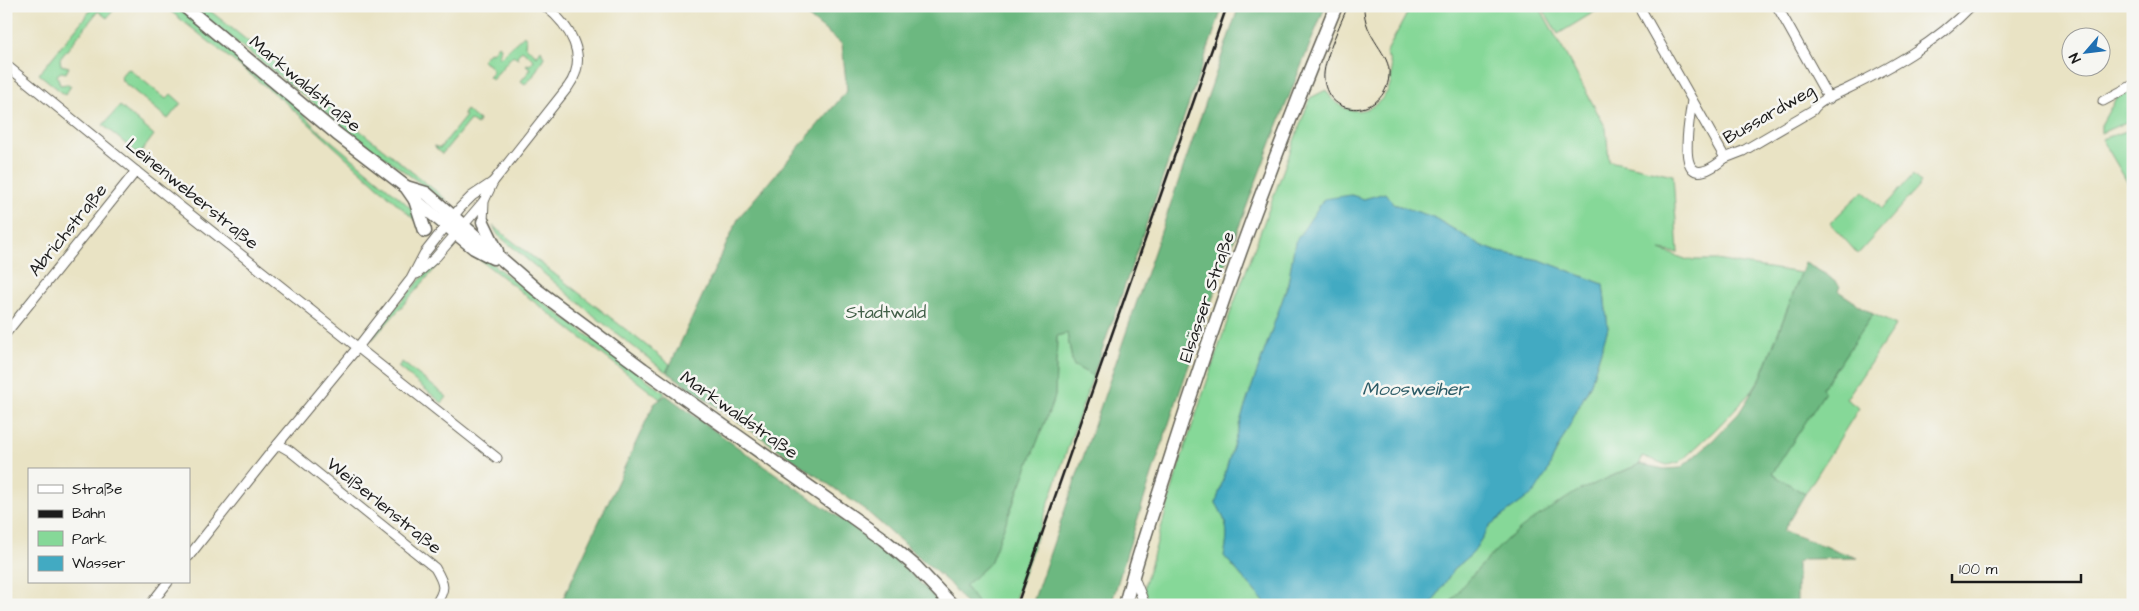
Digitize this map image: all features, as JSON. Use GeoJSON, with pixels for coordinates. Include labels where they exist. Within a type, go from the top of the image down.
{"type":"FeatureCollection","features":[{"type":"Feature","properties":{"kind":"main road","name":"Markwaldstraße"},"geometry":{"type":"LineString","coordinates":[[184,6],[337,134],[406,187],[415,200],[455,225]]}},
{"type":"Feature","properties":{"kind":"main road","name":"Elsässer Straße"},"geometry":{"type":"LineString","coordinates":[[1125,605],[1185,412],[1256,210],[1336,6]]}},
{"type":"Feature","properties":{"kind":"main road","name":"Markwaldstraße"},"geometry":{"type":"LineString","coordinates":[[406,187],[426,193],[455,225],[491,258],[501,260],[537,290],[643,369],[883,539],[915,566],[952,605]]}},
{"type":"Feature","properties":{"kind":"main road"},"geometry":{"type":"LineString","coordinates":[[415,200],[425,231]]}},
{"type":"Feature","properties":{"kind":"main road"},"geometry":{"type":"LineString","coordinates":[[483,222],[501,260]]}},
{"type":"Feature","properties":{"kind":"street"},"geometry":{"type":"LineString","coordinates":[[483,222],[484,201],[493,182],[568,87],[577,72],[577,51],[572,37],[565,25],[545,6]]}},
{"type":"Feature","properties":{"kind":"street"},"geometry":{"type":"LineString","coordinates":[[1639,6],[1726,158]]}},
{"type":"Feature","properties":{"kind":"street","name":"Bussardweg"},"geometry":{"type":"LineString","coordinates":[[1777,6],[1829,99]]}},
{"type":"Feature","properties":{"kind":"street","name":"Bussardweg"},"geometry":{"type":"LineString","coordinates":[[1692,100],[1686,150],[1687,161],[1693,168],[1702,171],[1743,151],[1813,110],[1815,107],[1904,58],[1935,37],[1971,6]]}},
{"type":"Feature","properties":{"kind":"street","name":"Leinenweberstraße"},"geometry":{"type":"LineString","coordinates":[[6,65],[358,347]]}},
{"type":"Feature","properties":{"kind":"street"},"geometry":{"type":"LineString","coordinates":[[2103,101],[2133,85]]}},
{"type":"Feature","properties":{"kind":"street","name":"Abrichstraße"},"geometry":{"type":"LineString","coordinates":[[6,333],[136,171]]}},
{"type":"Feature","properties":{"kind":"street"},"geometry":{"type":"LineString","coordinates":[[411,279],[436,257],[472,196],[493,182]]}},
{"type":"Feature","properties":{"kind":"street"},"geometry":{"type":"LineString","coordinates":[[190,555],[411,279],[424,254],[484,201]]}},
{"type":"Feature","properties":{"kind":"street"},"geometry":{"type":"LineString","coordinates":[[424,254],[425,231]]}},
{"type":"Feature","properties":{"kind":"street"},"geometry":{"type":"LineString","coordinates":[[358,347],[497,458]]}},
{"type":"Feature","properties":{"kind":"street","name":"Weißerlenstraße"},"geometry":{"type":"LineString","coordinates":[[278,444],[290,451],[435,568],[443,582],[442,594],[435,605]]}},
{"type":"Feature","properties":{"kind":"street"},"geometry":{"type":"LineString","coordinates":[[1133,575],[1145,605]]}},
{"type":"Feature","properties":{"kind":"street"},"geometry":{"type":"LineString","coordinates":[[150,605],[166,584]]}},
{"type":"Feature","properties":{"kind":"green space"},"geometry":{"type":"Polygon","coordinates":[[[94,6],[117,6],[107,18],[98,11],[60,59],[61,65],[69,67],[66,73],[61,72],[57,75],[60,85],[68,84],[71,86],[65,95],[39,74],[94,6]]]}},
{"type":"Feature","properties":{"kind":"green space"},"geometry":{"type":"Polygon","coordinates":[[[164,6],[175,6],[284,94],[317,129],[415,212],[416,221],[285,102],[164,6]]]}},
{"type":"Feature","properties":{"kind":"green space"},"geometry":{"type":"Polygon","coordinates":[[[191,6],[204,6],[447,200],[443,200],[345,128],[191,6]]]}},
{"type":"Feature","properties":{"kind":"green space","name":"Stadtwald"},"geometry":{"type":"Polygon","coordinates":[[[795,6],[1223,6],[1093,376],[1073,365],[1067,333],[1057,336],[1055,396],[990,563],[965,586],[979,605],[967,605],[949,583],[864,509],[667,372],[739,217],[847,91],[842,44],[795,6]]]}},
{"type":"Feature","properties":{"kind":"green space"},"geometry":{"type":"Polygon","coordinates":[[[1239,6],[1325,7],[1266,155],[1184,378],[1111,605],[1032,605],[1239,6]]]}},
{"type":"Feature","properties":{"kind":"green space"},"geometry":{"type":"Polygon","coordinates":[[[1411,6],[1539,6],[1606,128],[1609,161],[1673,175],[1678,253],[1660,250],[1688,260],[1716,260],[1801,273],[1761,377],[1751,392],[1716,429],[1680,462],[1667,465],[1642,456],[1640,464],[1585,489],[1534,520],[1510,538],[1488,558],[1449,605],[1431,605],[1453,570],[1472,554],[1490,525],[1524,500],[1547,473],[1591,383],[1608,328],[1603,284],[1540,260],[1498,252],[1482,246],[1433,217],[1394,204],[1385,193],[1364,199],[1351,195],[1295,242],[1288,284],[1244,409],[1216,503],[1223,516],[1226,528],[1227,541],[1224,556],[1267,605],[1150,605],[1144,588],[1180,462],[1227,322],[1310,98],[1326,90],[1337,103],[1350,110],[1363,110],[1375,105],[1384,96],[1390,83],[1391,69],[1386,53],[1411,6]]]}},
{"type":"Feature","properties":{"kind":"green space"},"geometry":{"type":"Polygon","coordinates":[[[1541,6],[1604,6],[1558,34],[1541,6]]]}},
{"type":"Feature","properties":{"kind":"green space"},"geometry":{"type":"Polygon","coordinates":[[[524,35],[526,38],[525,46],[537,56],[541,50],[544,57],[532,78],[525,84],[521,81],[531,69],[526,65],[530,65],[534,60],[522,50],[517,56],[518,59],[513,55],[492,80],[489,77],[492,74],[492,68],[482,60],[489,52],[492,53],[498,45],[501,47],[499,57],[502,56],[524,35]]]}},
{"type":"Feature","properties":{"kind":"green space"},"geometry":{"type":"Polygon","coordinates":[[[128,68],[166,99],[171,94],[181,103],[168,119],[122,81],[121,76],[128,68]]]}},
{"type":"Feature","properties":{"kind":"green space"},"geometry":{"type":"Polygon","coordinates":[[[2133,90],[2133,119],[2101,133],[2101,125],[2116,98],[2133,90]]]}},
{"type":"Feature","properties":{"kind":"green space"},"geometry":{"type":"Polygon","coordinates":[[[120,106],[154,135],[139,155],[103,125],[120,106]]]}},
{"type":"Feature","properties":{"kind":"green space"},"geometry":{"type":"Polygon","coordinates":[[[466,110],[479,120],[477,125],[470,120],[442,154],[434,146],[440,148],[466,116],[463,114],[466,110]]]}},
{"type":"Feature","properties":{"kind":"green space"},"geometry":{"type":"Polygon","coordinates":[[[2133,129],[2133,183],[2129,185],[2102,139],[2133,129]]]}},
{"type":"Feature","properties":{"kind":"green space"},"geometry":{"type":"Polygon","coordinates":[[[1913,175],[1921,183],[1858,254],[1830,223],[1863,191],[1882,209],[1913,175]]]}},
{"type":"Feature","properties":{"kind":"green space"},"geometry":{"type":"Polygon","coordinates":[[[493,226],[670,364],[666,372],[598,319],[498,235],[493,226]]]}},
{"type":"Feature","properties":{"kind":"green space"},"geometry":{"type":"Polygon","coordinates":[[[452,249],[449,253],[372,340],[408,293],[452,249]]]}},
{"type":"Feature","properties":{"kind":"green space"},"geometry":{"type":"Polygon","coordinates":[[[466,249],[488,261],[665,393],[660,399],[466,249]]]}},
{"type":"Feature","properties":{"kind":"green space"},"geometry":{"type":"Polygon","coordinates":[[[1805,263],[1827,275],[1840,286],[1838,291],[1873,314],[1822,389],[1825,392],[1772,474],[1805,494],[1783,531],[1857,558],[1803,559],[1797,563],[1797,605],[1449,605],[1463,585],[1506,540],[1535,518],[1578,491],[1640,464],[1664,469],[1681,468],[1713,440],[1739,413],[1761,378],[1805,263]]]}},
{"type":"Feature","properties":{"kind":"green space"},"geometry":{"type":"Polygon","coordinates":[[[1873,314],[1896,325],[1846,399],[1859,408],[1805,494],[1772,474],[1825,392],[1822,389],[1873,314]]]}},
{"type":"Feature","properties":{"kind":"green space"},"geometry":{"type":"Polygon","coordinates":[[[1067,333],[1073,365],[1093,376],[1013,605],[979,605],[965,586],[990,563],[1055,396],[1057,336],[1067,333]]]}},
{"type":"Feature","properties":{"kind":"green space"},"geometry":{"type":"Polygon","coordinates":[[[402,362],[447,397],[442,403],[398,367],[402,362]]]}},
{"type":"Feature","properties":{"kind":"green space"},"geometry":{"type":"Polygon","coordinates":[[[666,395],[874,543],[909,572],[941,605],[560,605],[654,404],[666,395]]]}},
{"type":"Feature","properties":{"kind":"water","name":"Moosweiher"},"geometry":{"type":"Polygon","coordinates":[[[1385,193],[1394,204],[1433,217],[1482,246],[1498,252],[1540,260],[1603,284],[1608,328],[1591,383],[1547,473],[1535,492],[1490,525],[1472,554],[1453,570],[1431,605],[1267,605],[1224,556],[1227,541],[1226,528],[1223,516],[1216,503],[1244,409],[1288,284],[1295,242],[1324,199],[1351,195],[1364,199],[1385,193]]]}},
{"type":"Feature","properties":{"kind":"tram line"},"geometry":{"type":"LineString","coordinates":[[1348,6],[1329,53],[1324,79],[1328,92],[1335,102],[1345,107],[1356,109],[1368,106],[1378,100],[1385,90],[1389,76],[1386,60],[1368,28],[1364,6]]}},
{"type":"Feature","properties":{"kind":"railway"},"geometry":{"type":"LineString","coordinates":[[1017,605],[1227,6]]}}]}
